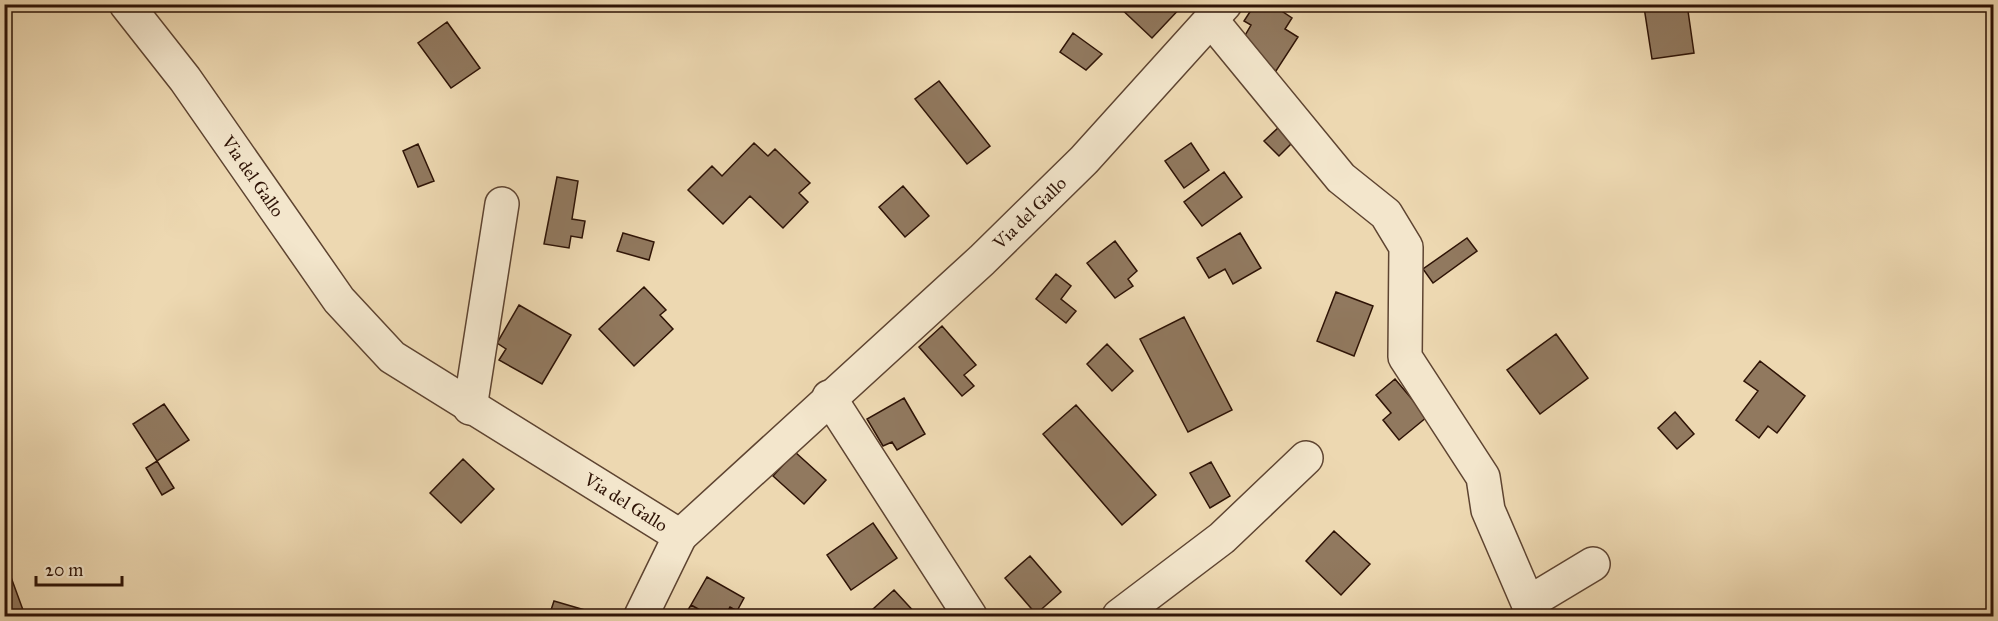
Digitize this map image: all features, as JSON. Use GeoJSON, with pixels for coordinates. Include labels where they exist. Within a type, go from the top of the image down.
{"type":"FeatureCollection","features":[{"type":"Feature","properties":{"kind":"street","name":"Via del Gallo"},"geometry":{"type":"LineString","coordinates":[[126,4],[185,79],[339,300],[392,357],[470,408],[680,536],[829,397],[982,260],[1084,160],[1218,13]]}},
{"type":"Feature","properties":{"kind":"street"},"geometry":{"type":"LineString","coordinates":[[1218,13],[1341,177],[1386,214],[1406,247],[1405,357],[1483,477],[1488,510],[1528,603],[1593,564]]}},
{"type":"Feature","properties":{"kind":"street"},"geometry":{"type":"LineString","coordinates":[[470,408],[502,204]]}},
{"type":"Feature","properties":{"kind":"street"},"geometry":{"type":"LineString","coordinates":[[829,397],[970,616]]}},
{"type":"Feature","properties":{"kind":"street"},"geometry":{"type":"LineString","coordinates":[[1119,616],[1222,538],[1306,458]]}},
{"type":"Feature","properties":{"kind":"street"},"geometry":{"type":"LineString","coordinates":[[641,616],[680,536]]}},
{"type":"Feature","properties":{"kind":"building"},"geometry":{"type":"Polygon","coordinates":[[[1116,4],[1184,4],[1152,38],[1116,4]]]}},
{"type":"Feature","properties":{"kind":"building"},"geometry":{"type":"Polygon","coordinates":[[[1255,4],[1271,4],[1292,18],[1285,29],[1298,37],[1276,71],[1257,56],[1243,39],[1251,25],[1244,21],[1255,4]]]}},
{"type":"Feature","properties":{"kind":"building"},"geometry":{"type":"Polygon","coordinates":[[[1687,4],[1694,53],[1652,59],[1644,7],[1687,4]]]}},
{"type":"Feature","properties":{"kind":"building"},"geometry":{"type":"Polygon","coordinates":[[[447,22],[480,68],[451,88],[418,43],[447,22]]]}},
{"type":"Feature","properties":{"kind":"building"},"geometry":{"type":"Polygon","coordinates":[[[1073,33],[1102,54],[1086,70],[1060,52],[1073,33]]]}},
{"type":"Feature","properties":{"kind":"building"},"geometry":{"type":"Polygon","coordinates":[[[939,81],[990,146],[967,164],[915,99],[939,81]]]}},
{"type":"Feature","properties":{"kind":"building"},"geometry":{"type":"Polygon","coordinates":[[[1279,127],[1293,142],[1279,156],[1264,141],[1279,127]]]}},
{"type":"Feature","properties":{"kind":"building"},"geometry":{"type":"Polygon","coordinates":[[[754,143],[768,156],[775,149],[810,183],[799,193],[808,202],[783,228],[750,196],[723,224],[688,190],[712,166],[722,176],[754,143]]]}},
{"type":"Feature","properties":{"kind":"building"},"geometry":{"type":"Polygon","coordinates":[[[1191,143],[1209,170],[1184,188],[1165,161],[1191,143]]]}},
{"type":"Feature","properties":{"kind":"building"},"geometry":{"type":"Polygon","coordinates":[[[418,144],[434,181],[418,187],[403,151],[418,144]]]}},
{"type":"Feature","properties":{"kind":"building"},"geometry":{"type":"Polygon","coordinates":[[[1224,172],[1242,197],[1202,226],[1184,202],[1224,172]]]}},
{"type":"Feature","properties":{"kind":"building"},"geometry":{"type":"Polygon","coordinates":[[[557,177],[578,181],[572,219],[585,221],[582,238],[571,236],[569,248],[544,244],[557,177]]]}},
{"type":"Feature","properties":{"kind":"building"},"geometry":{"type":"Polygon","coordinates":[[[903,186],[929,216],[905,237],[879,207],[903,186]]]}},
{"type":"Feature","properties":{"kind":"building"},"geometry":{"type":"Polygon","coordinates":[[[623,233],[654,242],[649,260],[617,251],[623,233]]]}},
{"type":"Feature","properties":{"kind":"building"},"geometry":{"type":"Polygon","coordinates":[[[1240,233],[1261,268],[1233,284],[1225,269],[1209,278],[1197,258],[1240,233]]]}},
{"type":"Feature","properties":{"kind":"building"},"geometry":{"type":"Polygon","coordinates":[[[1467,238],[1477,251],[1433,283],[1423,269],[1467,238]]]}},
{"type":"Feature","properties":{"kind":"building"},"geometry":{"type":"Polygon","coordinates":[[[1115,241],[1137,271],[1128,279],[1133,286],[1115,298],[1087,263],[1115,241]]]}},
{"type":"Feature","properties":{"kind":"building"},"geometry":{"type":"Polygon","coordinates":[[[1056,274],[1071,286],[1061,299],[1076,311],[1066,323],[1036,299],[1056,274]]]}},
{"type":"Feature","properties":{"kind":"building"},"geometry":{"type":"Polygon","coordinates":[[[644,287],[666,310],[660,315],[673,329],[634,366],[599,329],[644,287]]]}},
{"type":"Feature","properties":{"kind":"building"},"geometry":{"type":"Polygon","coordinates":[[[1336,292],[1373,306],[1354,356],[1317,341],[1336,292]]]}},
{"type":"Feature","properties":{"kind":"building"},"geometry":{"type":"Polygon","coordinates":[[[519,305],[571,335],[542,384],[499,360],[506,349],[497,343],[519,305]]]}},
{"type":"Feature","properties":{"kind":"building"},"geometry":{"type":"Polygon","coordinates":[[[1184,317],[1232,410],[1188,432],[1140,339],[1184,317]]]}},
{"type":"Feature","properties":{"kind":"building"},"geometry":{"type":"Polygon","coordinates":[[[942,326],[976,365],[964,375],[974,386],[962,396],[919,347],[942,326]]]}},
{"type":"Feature","properties":{"kind":"building"},"geometry":{"type":"Polygon","coordinates":[[[1556,334],[1588,378],[1540,414],[1507,370],[1556,334]]]}},
{"type":"Feature","properties":{"kind":"building"},"geometry":{"type":"Polygon","coordinates":[[[1107,344],[1133,371],[1112,391],[1087,364],[1107,344]]]}},
{"type":"Feature","properties":{"kind":"building"},"geometry":{"type":"Polygon","coordinates":[[[1760,361],[1805,396],[1777,433],[1768,426],[1759,438],[1736,420],[1758,391],[1744,381],[1760,361]]]}},
{"type":"Feature","properties":{"kind":"building"},"geometry":{"type":"Polygon","coordinates":[[[1395,379],[1427,417],[1399,440],[1383,420],[1391,413],[1376,395],[1395,379]]]}},
{"type":"Feature","properties":{"kind":"building"},"geometry":{"type":"Polygon","coordinates":[[[904,398],[925,434],[897,450],[892,442],[883,446],[867,419],[904,398]]]}},
{"type":"Feature","properties":{"kind":"building"},"geometry":{"type":"Polygon","coordinates":[[[164,404],[189,440],[157,461],[133,424],[164,404]]]}},
{"type":"Feature","properties":{"kind":"building"},"geometry":{"type":"Polygon","coordinates":[[[1076,405],[1156,495],[1122,525],[1043,434],[1076,405]]]}},
{"type":"Feature","properties":{"kind":"building"},"geometry":{"type":"Polygon","coordinates":[[[1675,412],[1694,434],[1677,449],[1658,428],[1675,412]]]}},
{"type":"Feature","properties":{"kind":"building"},"geometry":{"type":"Polygon","coordinates":[[[795,452],[826,480],[804,504],[773,476],[795,452]]]}},
{"type":"Feature","properties":{"kind":"building"},"geometry":{"type":"Polygon","coordinates":[[[463,459],[494,489],[461,523],[430,493],[463,459]]]}},
{"type":"Feature","properties":{"kind":"building"},"geometry":{"type":"Polygon","coordinates":[[[157,461],[174,488],[162,495],[146,468],[157,461]]]}},
{"type":"Feature","properties":{"kind":"building"},"geometry":{"type":"Polygon","coordinates":[[[1211,462],[1230,496],[1210,508],[1190,473],[1211,462]]]}},
{"type":"Feature","properties":{"kind":"building"},"geometry":{"type":"Polygon","coordinates":[[[873,523],[897,558],[851,590],[827,555],[873,523]]]}},
{"type":"Feature","properties":{"kind":"building"},"geometry":{"type":"Polygon","coordinates":[[[1334,531],[1370,564],[1341,595],[1306,561],[1334,531]]]}},
{"type":"Feature","properties":{"kind":"building"},"geometry":{"type":"Polygon","coordinates":[[[1030,556],[1061,592],[1036,614],[1005,578],[1030,556]]]}},
{"type":"Feature","properties":{"kind":"building"},"geometry":{"type":"Polygon","coordinates":[[[8,569],[23,610],[4,616],[4,571],[8,569]]]}},
{"type":"Feature","properties":{"kind":"building"},"geometry":{"type":"Polygon","coordinates":[[[707,577],[744,598],[737,611],[730,607],[725,616],[711,616],[691,605],[707,577]]]}},
{"type":"Feature","properties":{"kind":"building"},"geometry":{"type":"Polygon","coordinates":[[[894,590],[918,616],[880,616],[873,609],[894,590]]]}},
{"type":"Feature","properties":{"kind":"building"},"geometry":{"type":"Polygon","coordinates":[[[554,601],[595,613],[593,616],[549,616],[554,601]]]}},
{"type":"Feature","properties":{"kind":"building"},"geometry":{"type":"Polygon","coordinates":[[[691,605],[711,616],[684,616],[691,605]]]}}]}
